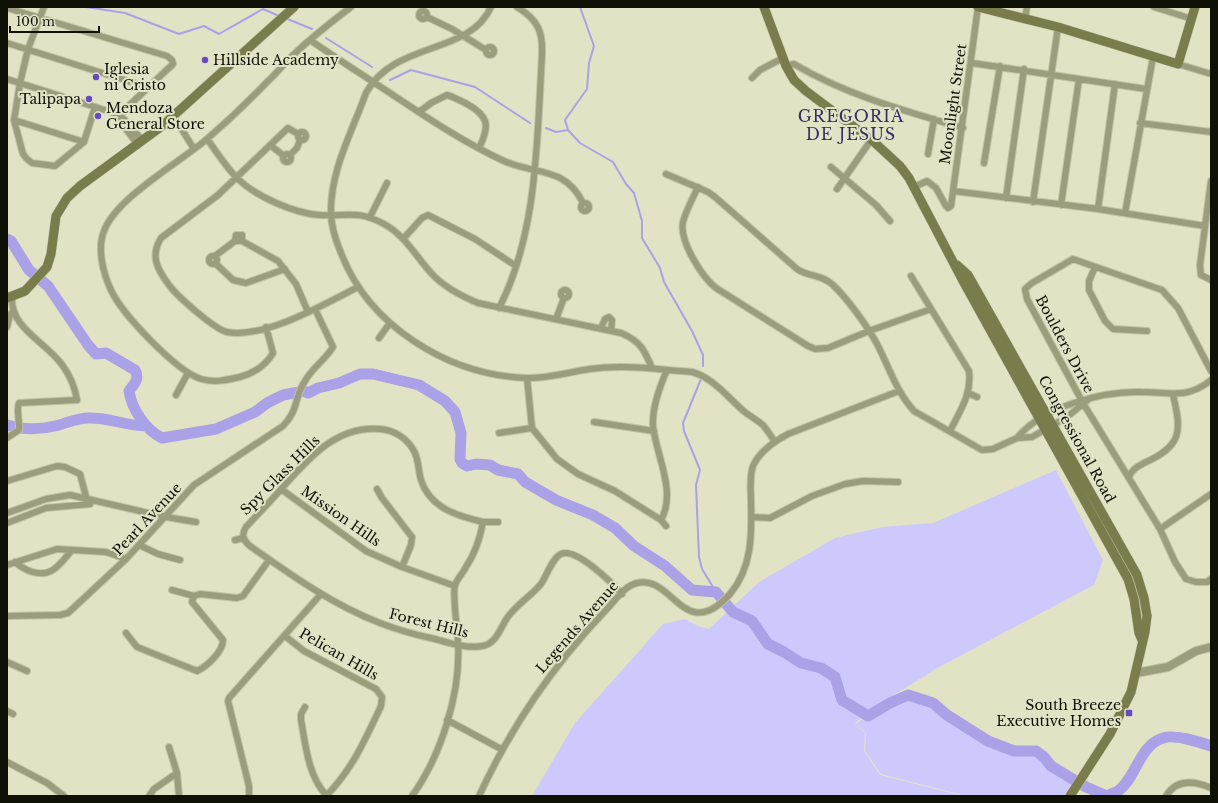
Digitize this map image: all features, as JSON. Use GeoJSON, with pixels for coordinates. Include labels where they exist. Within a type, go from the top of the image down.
{"type":"FeatureCollection","features":[{"type":"Feature","properties":{"kind":"main road","name":"Congressional Road"},"geometry":{"type":"LineString","coordinates":[[764,7],[784,62],[794,80],[870,140],[900,166],[914,187],[954,263],[1050,426],[1136,576],[1141,588],[1147,616],[1145,632],[1131,692],[1122,714],[1070,795]]}},
{"type":"Feature","properties":{"kind":"main road"},"geometry":{"type":"LineString","coordinates":[[978,7],[1058,27],[1178,64],[1195,7]]}},
{"type":"Feature","properties":{"kind":"main road"},"geometry":{"type":"LineString","coordinates":[[9,296],[25,291],[44,272],[49,263],[56,216],[64,201],[80,186],[141,143],[174,117],[293,8]]}},
{"type":"Feature","properties":{"kind":"main road","name":"Congressional Road"},"geometry":{"type":"LineString","coordinates":[[1050,426],[1128,579],[1132,590],[1138,617],[1139,633],[1142,640]]}},
{"type":"Feature","properties":{"kind":"main road"},"geometry":{"type":"LineString","coordinates":[[1132,590],[1141,588]]}},
{"type":"Feature","properties":{"kind":"street"},"geometry":{"type":"LineString","coordinates":[[44,7],[28,49],[20,83],[14,120],[23,154],[32,163],[55,166],[84,142],[95,107]]}},
{"type":"Feature","properties":{"kind":"street"},"geometry":{"type":"LineString","coordinates":[[266,327],[273,352],[262,367],[246,375],[216,382],[200,379],[188,373],[172,360],[126,313],[111,291],[103,268],[101,247],[103,232],[110,218],[123,204],[207,139],[310,40],[351,7]]}},
{"type":"Feature","properties":{"kind":"street"},"geometry":{"type":"LineString","coordinates":[[491,7],[477,26],[462,36],[407,56],[380,73],[372,82],[366,93],[332,182],[330,215],[337,242],[348,271],[358,287],[375,309],[410,339],[464,366],[487,372],[527,378],[561,376],[589,369],[620,367],[693,372],[709,381],[764,426],[775,442]]}},
{"type":"Feature","properties":{"kind":"street"},"geometry":{"type":"LineString","coordinates":[[499,308],[506,295],[516,266],[527,218],[534,170],[542,38],[533,18],[517,7]]}},
{"type":"Feature","properties":{"kind":"street","name":"Moonlight Street"},"geometry":{"type":"LineString","coordinates":[[914,187],[927,181],[936,188],[948,208],[952,204],[972,63],[978,7]]}},
{"type":"Feature","properties":{"kind":"street"},"geometry":{"type":"LineString","coordinates":[[1025,19],[1027,7]]}},
{"type":"Feature","properties":{"kind":"street"},"geometry":{"type":"LineString","coordinates":[[1154,7],[1192,19]]}},
{"type":"Feature","properties":{"kind":"street"},"geometry":{"type":"LineString","coordinates":[[7,8],[167,56],[172,60],[173,64],[118,116]]}},
{"type":"Feature","properties":{"kind":"street"},"geometry":{"type":"LineString","coordinates":[[427,17],[452,29],[486,50]]}},
{"type":"Feature","properties":{"kind":"street"},"geometry":{"type":"LineString","coordinates":[[1033,202],[1058,27]]}},
{"type":"Feature","properties":{"kind":"street"},"geometry":{"type":"LineString","coordinates":[[310,40],[372,82],[479,148],[518,167],[553,174],[565,181],[579,195],[583,203]]}},
{"type":"Feature","properties":{"kind":"street"},"geometry":{"type":"LineString","coordinates":[[7,43],[147,87]]}},
{"type":"Feature","properties":{"kind":"street"},"geometry":{"type":"LineString","coordinates":[[1125,214],[1140,122],[1153,57]]}},
{"type":"Feature","properties":{"kind":"street"},"geometry":{"type":"LineString","coordinates":[[752,78],[760,70],[784,62],[794,64],[822,80],[903,110],[963,128]]}},
{"type":"Feature","properties":{"kind":"street"},"geometry":{"type":"LineString","coordinates":[[972,63],[1024,69],[1146,89]]}},
{"type":"Feature","properties":{"kind":"street"},"geometry":{"type":"LineString","coordinates":[[1178,64],[1211,74]]}},
{"type":"Feature","properties":{"kind":"street"},"geometry":{"type":"LineString","coordinates":[[984,163],[1000,66]]}},
{"type":"Feature","properties":{"kind":"street"},"geometry":{"type":"LineString","coordinates":[[1006,198],[1024,69]]}},
{"type":"Feature","properties":{"kind":"street"},"geometry":{"type":"LineString","coordinates":[[7,79],[111,112],[118,116],[120,121],[141,143]]}},
{"type":"Feature","properties":{"kind":"street"},"geometry":{"type":"LineString","coordinates":[[1061,205],[1079,79]]}},
{"type":"Feature","properties":{"kind":"street"},"geometry":{"type":"LineString","coordinates":[[1098,209],[1115,84]]}},
{"type":"Feature","properties":{"kind":"street"},"geometry":{"type":"LineString","coordinates":[[419,112],[431,103],[447,95],[479,111],[484,116],[486,125],[484,138],[479,148]]}},
{"type":"Feature","properties":{"kind":"street"},"geometry":{"type":"LineString","coordinates":[[174,117],[194,149]]}},
{"type":"Feature","properties":{"kind":"street"},"geometry":{"type":"LineString","coordinates":[[14,120],[84,142]]}},
{"type":"Feature","properties":{"kind":"street"},"geometry":{"type":"LineString","coordinates":[[928,154],[934,120]]}},
{"type":"Feature","properties":{"kind":"street"},"geometry":{"type":"LineString","coordinates":[[1140,122],[1211,132]]}},
{"type":"Feature","properties":{"kind":"street"},"geometry":{"type":"LineString","coordinates":[[270,145],[287,156],[297,148],[299,137],[288,128],[236,177],[218,195],[161,238],[156,247],[154,256],[156,265],[170,287],[217,328],[226,332],[248,332],[266,327],[315,309],[358,287]]}},
{"type":"Feature","properties":{"kind":"street"},"geometry":{"type":"LineString","coordinates":[[207,139],[236,177],[259,194],[280,205],[318,215],[356,213],[386,224],[403,239],[432,274],[449,289],[478,303],[601,328],[633,338],[643,348],[652,368]]}},
{"type":"Feature","properties":{"kind":"street"},"geometry":{"type":"LineString","coordinates":[[837,189],[870,140]]}},
{"type":"Feature","properties":{"kind":"street"},"geometry":{"type":"LineString","coordinates":[[831,167],[876,205],[890,221]]}},
{"type":"Feature","properties":{"kind":"street"},"geometry":{"type":"LineString","coordinates":[[666,174],[698,187],[715,197],[801,272],[806,275],[829,281],[869,331],[899,391],[914,411],[982,450],[988,451],[1017,438],[1031,437],[1067,417],[1082,402]]}},
{"type":"Feature","properties":{"kind":"street"},"geometry":{"type":"LineString","coordinates":[[1211,181],[1200,273],[1204,278],[1211,280]]}},
{"type":"Feature","properties":{"kind":"street"},"geometry":{"type":"LineString","coordinates":[[370,217],[387,183]]}},
{"type":"Feature","properties":{"kind":"street"},"geometry":{"type":"LineString","coordinates":[[698,187],[685,217],[683,232],[688,247],[703,274],[711,284],[815,349],[828,348],[869,331],[931,309]]}},
{"type":"Feature","properties":{"kind":"street"},"geometry":{"type":"LineString","coordinates":[[953,191],[1098,209],[1205,226]]}},
{"type":"Feature","properties":{"kind":"street"},"geometry":{"type":"LineString","coordinates":[[403,239],[422,218],[428,215],[475,239],[516,266]]}},
{"type":"Feature","properties":{"kind":"street"},"geometry":{"type":"LineString","coordinates":[[285,269],[246,283],[233,280],[215,260],[238,241],[272,257],[285,269],[296,284],[308,312]]}},
{"type":"Feature","properties":{"kind":"street","name":"Boulders Drive"},"geometry":{"type":"LineString","coordinates":[[1211,371],[1178,308],[1162,290],[1073,260],[1032,283],[1026,289],[1027,299],[1082,402],[1160,529],[1175,562],[1186,579],[1196,582],[1207,582],[1211,579]]}},
{"type":"Feature","properties":{"kind":"street"},"geometry":{"type":"LineString","coordinates":[[1095,267],[1089,282],[1089,290],[1105,322],[1113,329],[1147,331]]}},
{"type":"Feature","properties":{"kind":"street"},"geometry":{"type":"LineString","coordinates":[[911,276],[966,364],[970,379],[968,393],[950,431]]}},
{"type":"Feature","properties":{"kind":"street"},"geometry":{"type":"LineString","coordinates":[[7,438],[19,430],[19,403],[77,400],[74,387],[63,365],[18,322],[9,296]]}},
{"type":"Feature","properties":{"kind":"street"},"geometry":{"type":"LineString","coordinates":[[556,319],[564,298]]}},
{"type":"Feature","properties":{"kind":"street","name":"Pearl Avenue"},"geometry":{"type":"LineString","coordinates":[[7,616],[60,615],[68,613],[140,545],[194,485],[283,426],[295,410],[304,382],[326,359],[333,348],[315,309]]}},
{"type":"Feature","properties":{"kind":"street"},"geometry":{"type":"LineString","coordinates":[[7,327],[10,315],[13,311]]}},
{"type":"Feature","properties":{"kind":"street"},"geometry":{"type":"LineString","coordinates":[[601,328],[605,319],[610,317],[612,320],[611,331]]}},
{"type":"Feature","properties":{"kind":"street"},"geometry":{"type":"LineString","coordinates":[[379,338],[390,323]]}},
{"type":"Feature","properties":{"kind":"street"},"geometry":{"type":"LineString","coordinates":[[661,520],[666,503],[666,489],[653,425],[658,397],[667,370]]}},
{"type":"Feature","properties":{"kind":"street"},"geometry":{"type":"LineString","coordinates":[[176,395],[188,373]]}},
{"type":"Feature","properties":{"kind":"street"},"geometry":{"type":"LineString","coordinates":[[527,378],[528,404],[532,428],[557,459],[578,474],[615,492],[661,520],[666,526]]}},
{"type":"Feature","properties":{"kind":"street"},"geometry":{"type":"LineString","coordinates":[[1017,438],[1026,427],[1044,417],[1089,398],[1140,392],[1173,395],[1196,390],[1211,380]]}},
{"type":"Feature","properties":{"kind":"street","name":"Legends Avenue"},"geometry":{"type":"LineString","coordinates":[[479,796],[501,749],[527,706],[561,661],[628,587],[644,582],[659,587],[687,610],[696,613],[704,612],[718,606],[729,594],[744,571],[750,544],[752,518],[750,485],[753,466],[775,442],[788,434],[899,391]]}},
{"type":"Feature","properties":{"kind":"street"},"geometry":{"type":"LineString","coordinates":[[968,393],[977,397]]}},
{"type":"Feature","properties":{"kind":"street"},"geometry":{"type":"LineString","coordinates":[[1129,477],[1134,468],[1158,456],[1169,448],[1177,438],[1179,420],[1173,395]]}},
{"type":"Feature","properties":{"kind":"street"},"geometry":{"type":"LineString","coordinates":[[594,422],[654,430]]}},
{"type":"Feature","properties":{"kind":"street"},"geometry":{"type":"LineString","coordinates":[[499,433],[532,428]]}},
{"type":"Feature","properties":{"kind":"street","name":"Spy Glass Hills"},"geometry":{"type":"LineString","coordinates":[[321,594],[250,546],[243,538],[243,532],[319,449],[336,437],[365,429],[386,429],[401,436],[414,451],[418,459],[421,481],[425,490],[437,504],[453,514],[483,522],[498,522]]}},
{"type":"Feature","properties":{"kind":"street"},"geometry":{"type":"LineString","coordinates":[[7,481],[57,466],[65,467],[80,474],[87,501]]}},
{"type":"Feature","properties":{"kind":"street"},"geometry":{"type":"LineString","coordinates":[[752,518],[770,518],[812,496],[845,484],[863,481],[898,482]]}},
{"type":"Feature","properties":{"kind":"street","name":"Mission Hills"},"geometry":{"type":"LineString","coordinates":[[281,489],[366,551],[402,567],[455,586]]}},
{"type":"Feature","properties":{"kind":"street"},"geometry":{"type":"LineString","coordinates":[[377,489],[382,498],[412,537],[411,545],[402,567]]}},
{"type":"Feature","properties":{"kind":"street"},"geometry":{"type":"LineString","coordinates":[[1160,529],[1211,494]]}},
{"type":"Feature","properties":{"kind":"street"},"geometry":{"type":"LineString","coordinates":[[7,513],[46,499],[70,495],[87,501],[196,522]]}},
{"type":"Feature","properties":{"kind":"street"},"geometry":{"type":"LineString","coordinates":[[7,523],[46,508],[87,501]]}},
{"type":"Feature","properties":{"kind":"street"},"geometry":{"type":"LineString","coordinates":[[412,796],[439,744],[447,720],[456,683],[458,645],[455,586],[475,553],[480,540],[483,522]]}},
{"type":"Feature","properties":{"kind":"street"},"geometry":{"type":"LineString","coordinates":[[235,540],[243,538]]}},
{"type":"Feature","properties":{"kind":"street"},"geometry":{"type":"LineString","coordinates":[[140,545],[158,554],[180,560]]}},
{"type":"Feature","properties":{"kind":"street"},"geometry":{"type":"LineString","coordinates":[[7,565],[57,549],[106,552],[126,559]]}},
{"type":"Feature","properties":{"kind":"street"},"geometry":{"type":"LineString","coordinates":[[15,562],[27,572],[47,572],[56,566],[72,550]]}},
{"type":"Feature","properties":{"kind":"street","name":"Forest Hills"},"geometry":{"type":"LineString","coordinates":[[321,594],[385,625],[458,645],[480,647],[492,642],[509,616],[541,583],[561,553],[570,554],[594,568],[608,578],[622,594]]}},
{"type":"Feature","properties":{"kind":"street"},"geometry":{"type":"LineString","coordinates":[[172,590],[194,596],[200,594],[237,598],[243,596],[269,560]]}},
{"type":"Feature","properties":{"kind":"street"},"geometry":{"type":"LineString","coordinates":[[249,796],[249,786],[228,701],[229,698],[321,594]]}},
{"type":"Feature","properties":{"kind":"street"},"geometry":{"type":"LineString","coordinates":[[126,633],[137,647],[197,671],[204,668],[223,646],[223,640],[192,602],[194,596]]}},
{"type":"Feature","properties":{"kind":"street","name":"Pelican Hills"},"geometry":{"type":"LineString","coordinates":[[285,636],[304,651],[376,689],[382,697],[382,706],[358,753],[345,774],[326,796]]}},
{"type":"Feature","properties":{"kind":"street"},"geometry":{"type":"LineString","coordinates":[[1137,669],[1159,669],[1196,651],[1210,647]]}},
{"type":"Feature","properties":{"kind":"street"},"geometry":{"type":"LineString","coordinates":[[7,662],[27,671]]}},
{"type":"Feature","properties":{"kind":"street"},"geometry":{"type":"LineString","coordinates":[[305,707],[300,720],[311,770],[317,783],[326,796]]}},
{"type":"Feature","properties":{"kind":"street"},"geometry":{"type":"LineString","coordinates":[[447,720],[501,749]]}},
{"type":"Feature","properties":{"kind":"street"},"geometry":{"type":"LineString","coordinates":[[168,747],[177,773],[179,796]]}},
{"type":"Feature","properties":{"kind":"street"},"geometry":{"type":"LineString","coordinates":[[7,762],[47,783],[64,796]]}},
{"type":"Feature","properties":{"kind":"street"},"geometry":{"type":"LineString","coordinates":[[150,796],[154,788],[177,773]]}},
{"type":"Feature","properties":{"kind":"street"},"geometry":{"type":"LineString","coordinates":[[1182,775],[1183,782]]}},
{"type":"Feature","properties":{"kind":"street"},"geometry":{"type":"LineString","coordinates":[[1166,796],[1183,782],[1195,782],[1211,788]]}},
{"type":"Feature","properties":{"kind":"shaded area"},"geometry":{"type":"Polygon","coordinates":[[[1056,470],[1103,560],[1094,585],[939,667],[873,708],[855,723],[865,733],[864,751],[880,775],[963,796],[532,796],[575,723],[663,624],[685,619],[698,626],[709,629],[759,582],[835,538],[882,527],[933,523],[1056,470]]]}},
{"type":"Feature","properties":{"kind":"shaded area"},"geometry":{"type":"Polygon","coordinates":[[[908,690],[932,697],[959,717],[996,739],[1013,745],[1037,747],[1076,777],[1064,796],[966,796],[881,774],[865,751],[866,733],[856,724],[881,704],[908,690]]]}},
{"type":"Feature","properties":{"kind":"waterway"},"geometry":{"type":"LineString","coordinates":[[86,7],[125,13],[179,34],[204,26],[219,34],[263,9],[279,16]]}},
{"type":"Feature","properties":{"kind":"waterway"},"geometry":{"type":"LineString","coordinates":[[580,7],[594,46],[589,63],[587,89],[565,120],[568,130],[580,143],[613,162],[626,184],[634,193],[642,221],[642,238],[660,268],[664,282],[692,331],[703,355],[703,366]]}},
{"type":"Feature","properties":{"kind":"waterway"},"geometry":{"type":"LineString","coordinates":[[285,18],[312,29]]}},
{"type":"Feature","properties":{"kind":"waterway"},"geometry":{"type":"LineString","coordinates":[[326,38],[372,67]]}},
{"type":"Feature","properties":{"kind":"waterway"},"geometry":{"type":"LineString","coordinates":[[390,80],[411,70],[475,87],[530,123]]}},
{"type":"Feature","properties":{"kind":"waterway"},"geometry":{"type":"LineString","coordinates":[[546,128],[556,132],[568,130]]}},
{"type":"Feature","properties":{"kind":"waterway"},"geometry":{"type":"LineString","coordinates":[[7,239],[11,241],[29,270],[48,286],[88,345],[96,354],[106,353],[135,370],[137,379],[129,391],[133,405],[145,425],[162,438],[216,429],[255,412],[267,403],[283,395],[304,391],[308,393],[318,388],[339,383],[360,374],[373,374],[419,385],[445,401],[455,412],[461,433],[460,459],[462,463],[467,466],[476,464],[490,465],[498,470],[518,474],[525,482],[556,500],[593,515],[615,528],[634,546],[665,566],[692,590],[716,592],[733,612],[752,621],[768,644],[801,663],[821,668],[835,677],[842,700],[868,716],[890,703],[908,695],[933,703],[947,715],[988,741],[1014,751],[1036,751],[1044,757],[1051,766],[1086,787],[1107,796],[1118,791],[1124,786],[1148,748],[1163,738],[1174,737],[1187,739],[1211,746]]}},
{"type":"Feature","properties":{"kind":"waterway"},"geometry":{"type":"LineString","coordinates":[[701,379],[683,423],[684,431],[700,470],[696,485],[699,557],[702,569],[716,592]]}},
{"type":"Feature","properties":{"kind":"waterway"},"geometry":{"type":"LineString","coordinates":[[7,425],[31,429],[55,426],[77,419],[98,418],[132,425],[146,426]]}},
{"type":"Feature","properties":{"kind":"place","name":"Hillside Academy"},"geometry":{"type":"Point","coordinates":[205,60]}},
{"type":"Feature","properties":{"kind":"place","name":"Iglesia ni Cristo"},"geometry":{"type":"Point","coordinates":[96,77]}},
{"type":"Feature","properties":{"kind":"place","name":"Talipapa"},"geometry":{"type":"Point","coordinates":[89,99]}},
{"type":"Feature","properties":{"kind":"place","name":"Mendoza General Store"},"geometry":{"type":"Point","coordinates":[98,116]}},
{"type":"Feature","properties":{"kind":"place","name":"South Breeze Executive Homes"},"geometry":{"type":"Point","coordinates":[1129,713]}},
{"type":"Feature","properties":{"kind":"district","name":"GREGORIA DE JESUS"},"geometry":{"type":"Point","coordinates":[851,125]}}]}
